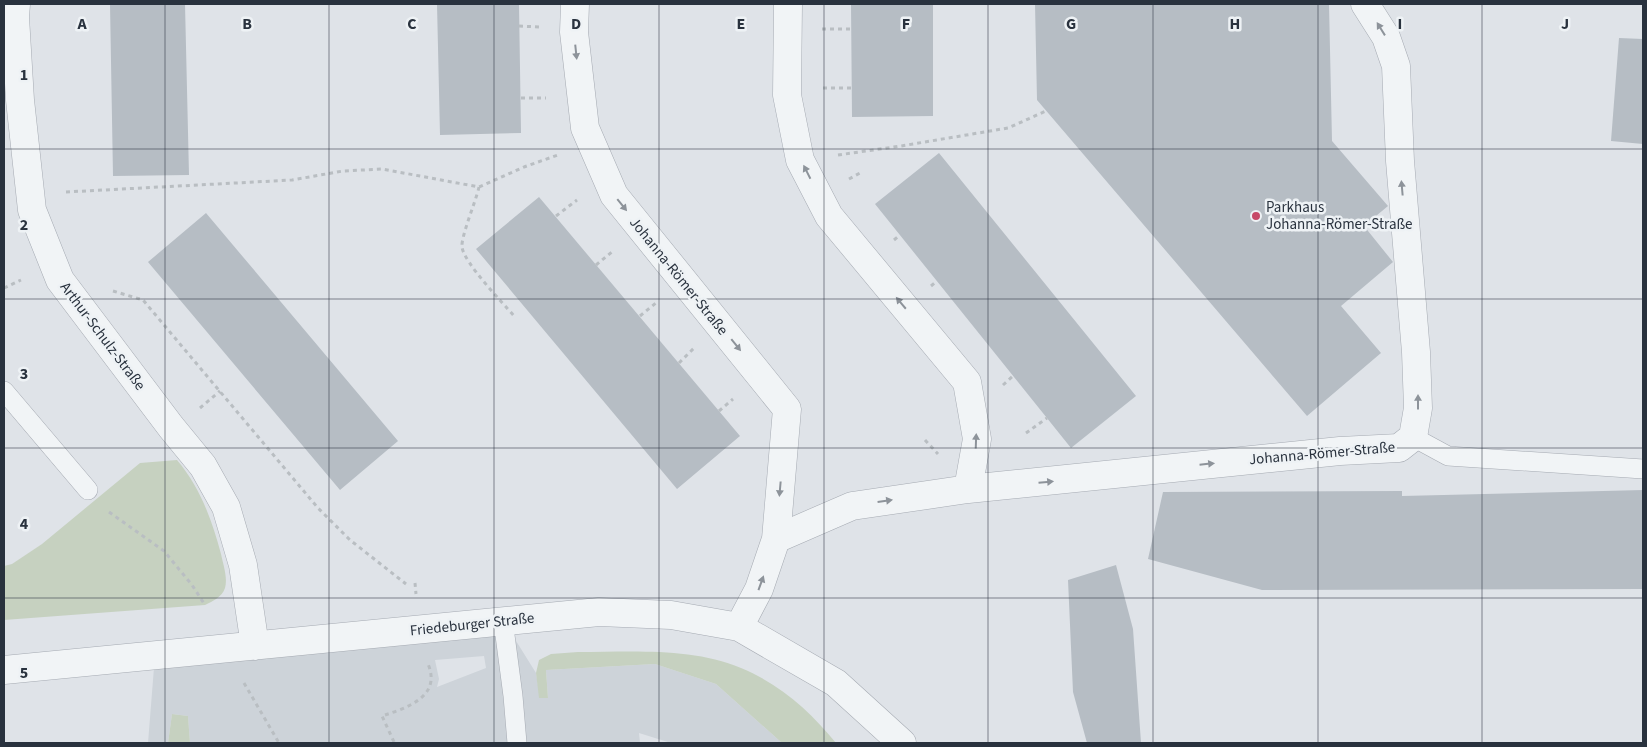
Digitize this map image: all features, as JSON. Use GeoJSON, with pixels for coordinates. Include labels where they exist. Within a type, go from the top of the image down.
{"type":"FeatureCollection","features":[{"type":"Feature","properties":{"kind":"street","name":"Arthur-Schulz-Straße"},"geometry":{"type":"LineString","coordinates":[[16,4],[15,17],[20,100],[32,210],[60,280],[203,466],[226,507],[243,565],[255,646]]}},
{"type":"Feature","properties":{"kind":"street","name":"Johanna-Römer-Straße"},"geometry":{"type":"LineString","coordinates":[[575,4],[574,32],[585,128],[614,195],[787,409],[776,539],[759,589],[739,627]]}},
{"type":"Feature","properties":{"kind":"street"},"geometry":{"type":"LineString","coordinates":[[788,4],[787,95],[800,160],[829,216],[967,382],[977,439],[968,489]]}},
{"type":"Feature","properties":{"kind":"street","name":"Johanna-Römer-Straße"},"geometry":{"type":"LineString","coordinates":[[776,539],[852,506],[968,489],[1315,453],[1399,448],[1413,436],[1418,408],[1416,352],[1400,161],[1396,66],[1386,37],[1365,4]]}},
{"type":"Feature","properties":{"kind":"street","name":"Friedeburger Straße"},"geometry":{"type":"LineString","coordinates":[[4,670],[599,612],[671,615],[739,627],[836,683],[902,743]]}},
{"type":"Feature","properties":{"kind":"lane"},"geometry":{"type":"LineString","coordinates":[[4,391],[88,490]]}},
{"type":"Feature","properties":{"kind":"lane"},"geometry":{"type":"LineString","coordinates":[[1413,436],[1448,456],[1643,469]]}},
{"type":"Feature","properties":{"kind":"lane"},"geometry":{"type":"LineString","coordinates":[[502,620],[513,696],[517,743]]}},
{"type":"Feature","properties":{"kind":"path"},"geometry":{"type":"LineString","coordinates":[[519,26],[540,27]]}},
{"type":"Feature","properties":{"kind":"path"},"geometry":{"type":"LineString","coordinates":[[814,29],[851,29]]}},
{"type":"Feature","properties":{"kind":"path"},"geometry":{"type":"LineString","coordinates":[[815,88],[852,88]]}},
{"type":"Feature","properties":{"kind":"path"},"geometry":{"type":"LineString","coordinates":[[521,98],[539,98]]}},
{"type":"Feature","properties":{"kind":"path"},"geometry":{"type":"LineString","coordinates":[[800,160],[901,146],[1008,128],[1046,111]]}},
{"type":"Feature","properties":{"kind":"path"},"geometry":{"type":"LineString","coordinates":[[64,192],[292,180],[343,171],[382,169],[479,187],[564,152]]}},
{"type":"Feature","properties":{"kind":"path"},"geometry":{"type":"LineString","coordinates":[[479,187],[462,248],[472,268],[514,316]]}},
{"type":"Feature","properties":{"kind":"path"},"geometry":{"type":"LineString","coordinates":[[556,216],[569,206]]}},
{"type":"Feature","properties":{"kind":"path"},"geometry":{"type":"LineString","coordinates":[[108,289],[144,300],[318,508],[350,540],[406,584]]}},
{"type":"Feature","properties":{"kind":"path"},"geometry":{"type":"LineString","coordinates":[[640,316],[646,311]]}},
{"type":"Feature","properties":{"kind":"path"},"geometry":{"type":"LineString","coordinates":[[1007,382],[1013,376]]}},
{"type":"Feature","properties":{"kind":"path"},"geometry":{"type":"LineString","coordinates":[[199,408],[220,391]]}},
{"type":"Feature","properties":{"kind":"path"},"geometry":{"type":"LineString","coordinates":[[1026,433],[1047,418]]}},
{"type":"Feature","properties":{"kind":"path"},"geometry":{"type":"LineString","coordinates":[[88,490],[102,506],[164,551],[205,604]]}},
{"type":"Feature","properties":{"kind":"path"},"geometry":{"type":"LineString","coordinates":[[394,742],[382,716],[408,708],[424,697],[430,684],[431,674],[424,657],[415,583]]}},
{"type":"Feature","properties":{"kind":"path"},"geometry":{"type":"LineString","coordinates":[[226,648],[279,743]]}},
{"type":"Feature","properties":{"kind":"shaded area"},"geometry":{"type":"Polygon","coordinates":[[[503,620],[536,673],[540,698],[548,698],[546,670],[655,664],[716,684],[782,743],[671,743],[639,733],[640,743],[190,743],[188,716],[172,714],[168,743],[148,743],[155,655],[503,620]],[[484,656],[435,660],[439,679],[437,687],[486,668],[484,656]]]}},
{"type":"Feature","properties":{"kind":"green space"},"geometry":{"type":"Polygon","coordinates":[[[177,460],[199,493],[214,529],[226,575],[224,591],[219,596],[205,605],[4,620],[4,566],[12,564],[42,544],[140,463],[177,460]]]}},
{"type":"Feature","properties":{"kind":"green space"},"geometry":{"type":"Polygon","coordinates":[[[578,652],[661,652],[722,661],[769,682],[782,691],[816,720],[836,743],[782,743],[716,684],[655,664],[546,670],[548,698],[539,698],[536,673],[539,660],[551,654],[578,652]]]}},
{"type":"Feature","properties":{"kind":"green space"},"geometry":{"type":"Polygon","coordinates":[[[172,714],[188,716],[190,743],[168,743],[172,714]]]}},
{"type":"Feature","properties":{"kind":"building"},"geometry":{"type":"Polygon","coordinates":[[[110,4],[185,4],[189,175],[113,176],[110,4]]]}},
{"type":"Feature","properties":{"kind":"building"},"geometry":{"type":"Polygon","coordinates":[[[437,4],[519,4],[521,133],[440,135],[437,4]]]}},
{"type":"Feature","properties":{"kind":"building"},"geometry":{"type":"Polygon","coordinates":[[[851,4],[933,4],[933,116],[852,117],[851,4]]]}},
{"type":"Feature","properties":{"kind":"building","name":"Parkhaus Johanna-Römer-Straße"},"geometry":{"type":"Polygon","coordinates":[[[1035,4],[1329,4],[1332,141],[1388,206],[1364,226],[1393,262],[1341,306],[1381,353],[1307,416],[1037,100],[1035,4]]]}},
{"type":"Feature","properties":{"kind":"building"},"geometry":{"type":"Polygon","coordinates":[[[1619,38],[1643,39],[1643,144],[1611,141],[1619,38]]]}},
{"type":"Feature","properties":{"kind":"building"},"geometry":{"type":"Polygon","coordinates":[[[939,153],[1136,396],[1071,448],[875,204],[939,153]]]}},
{"type":"Feature","properties":{"kind":"building"},"geometry":{"type":"Polygon","coordinates":[[[539,197],[740,436],[677,489],[476,249],[539,197]]]}},
{"type":"Feature","properties":{"kind":"building"},"geometry":{"type":"Polygon","coordinates":[[[206,213],[398,441],[340,490],[148,262],[206,213]]]}},
{"type":"Feature","properties":{"kind":"building"},"geometry":{"type":"Polygon","coordinates":[[[1643,490],[1643,589],[1262,590],[1148,559],[1163,492],[1402,491],[1402,496],[1643,490]]]}},
{"type":"Feature","properties":{"kind":"building"},"geometry":{"type":"Polygon","coordinates":[[[1116,565],[1133,629],[1141,743],[1087,743],[1073,692],[1068,580],[1116,565]]]}},
{"type":"Feature","properties":{"kind":"place","name":"Parkhaus Johanna-Römer-Straße"},"geometry":{"type":"Point","coordinates":[1256,216]}}]}
